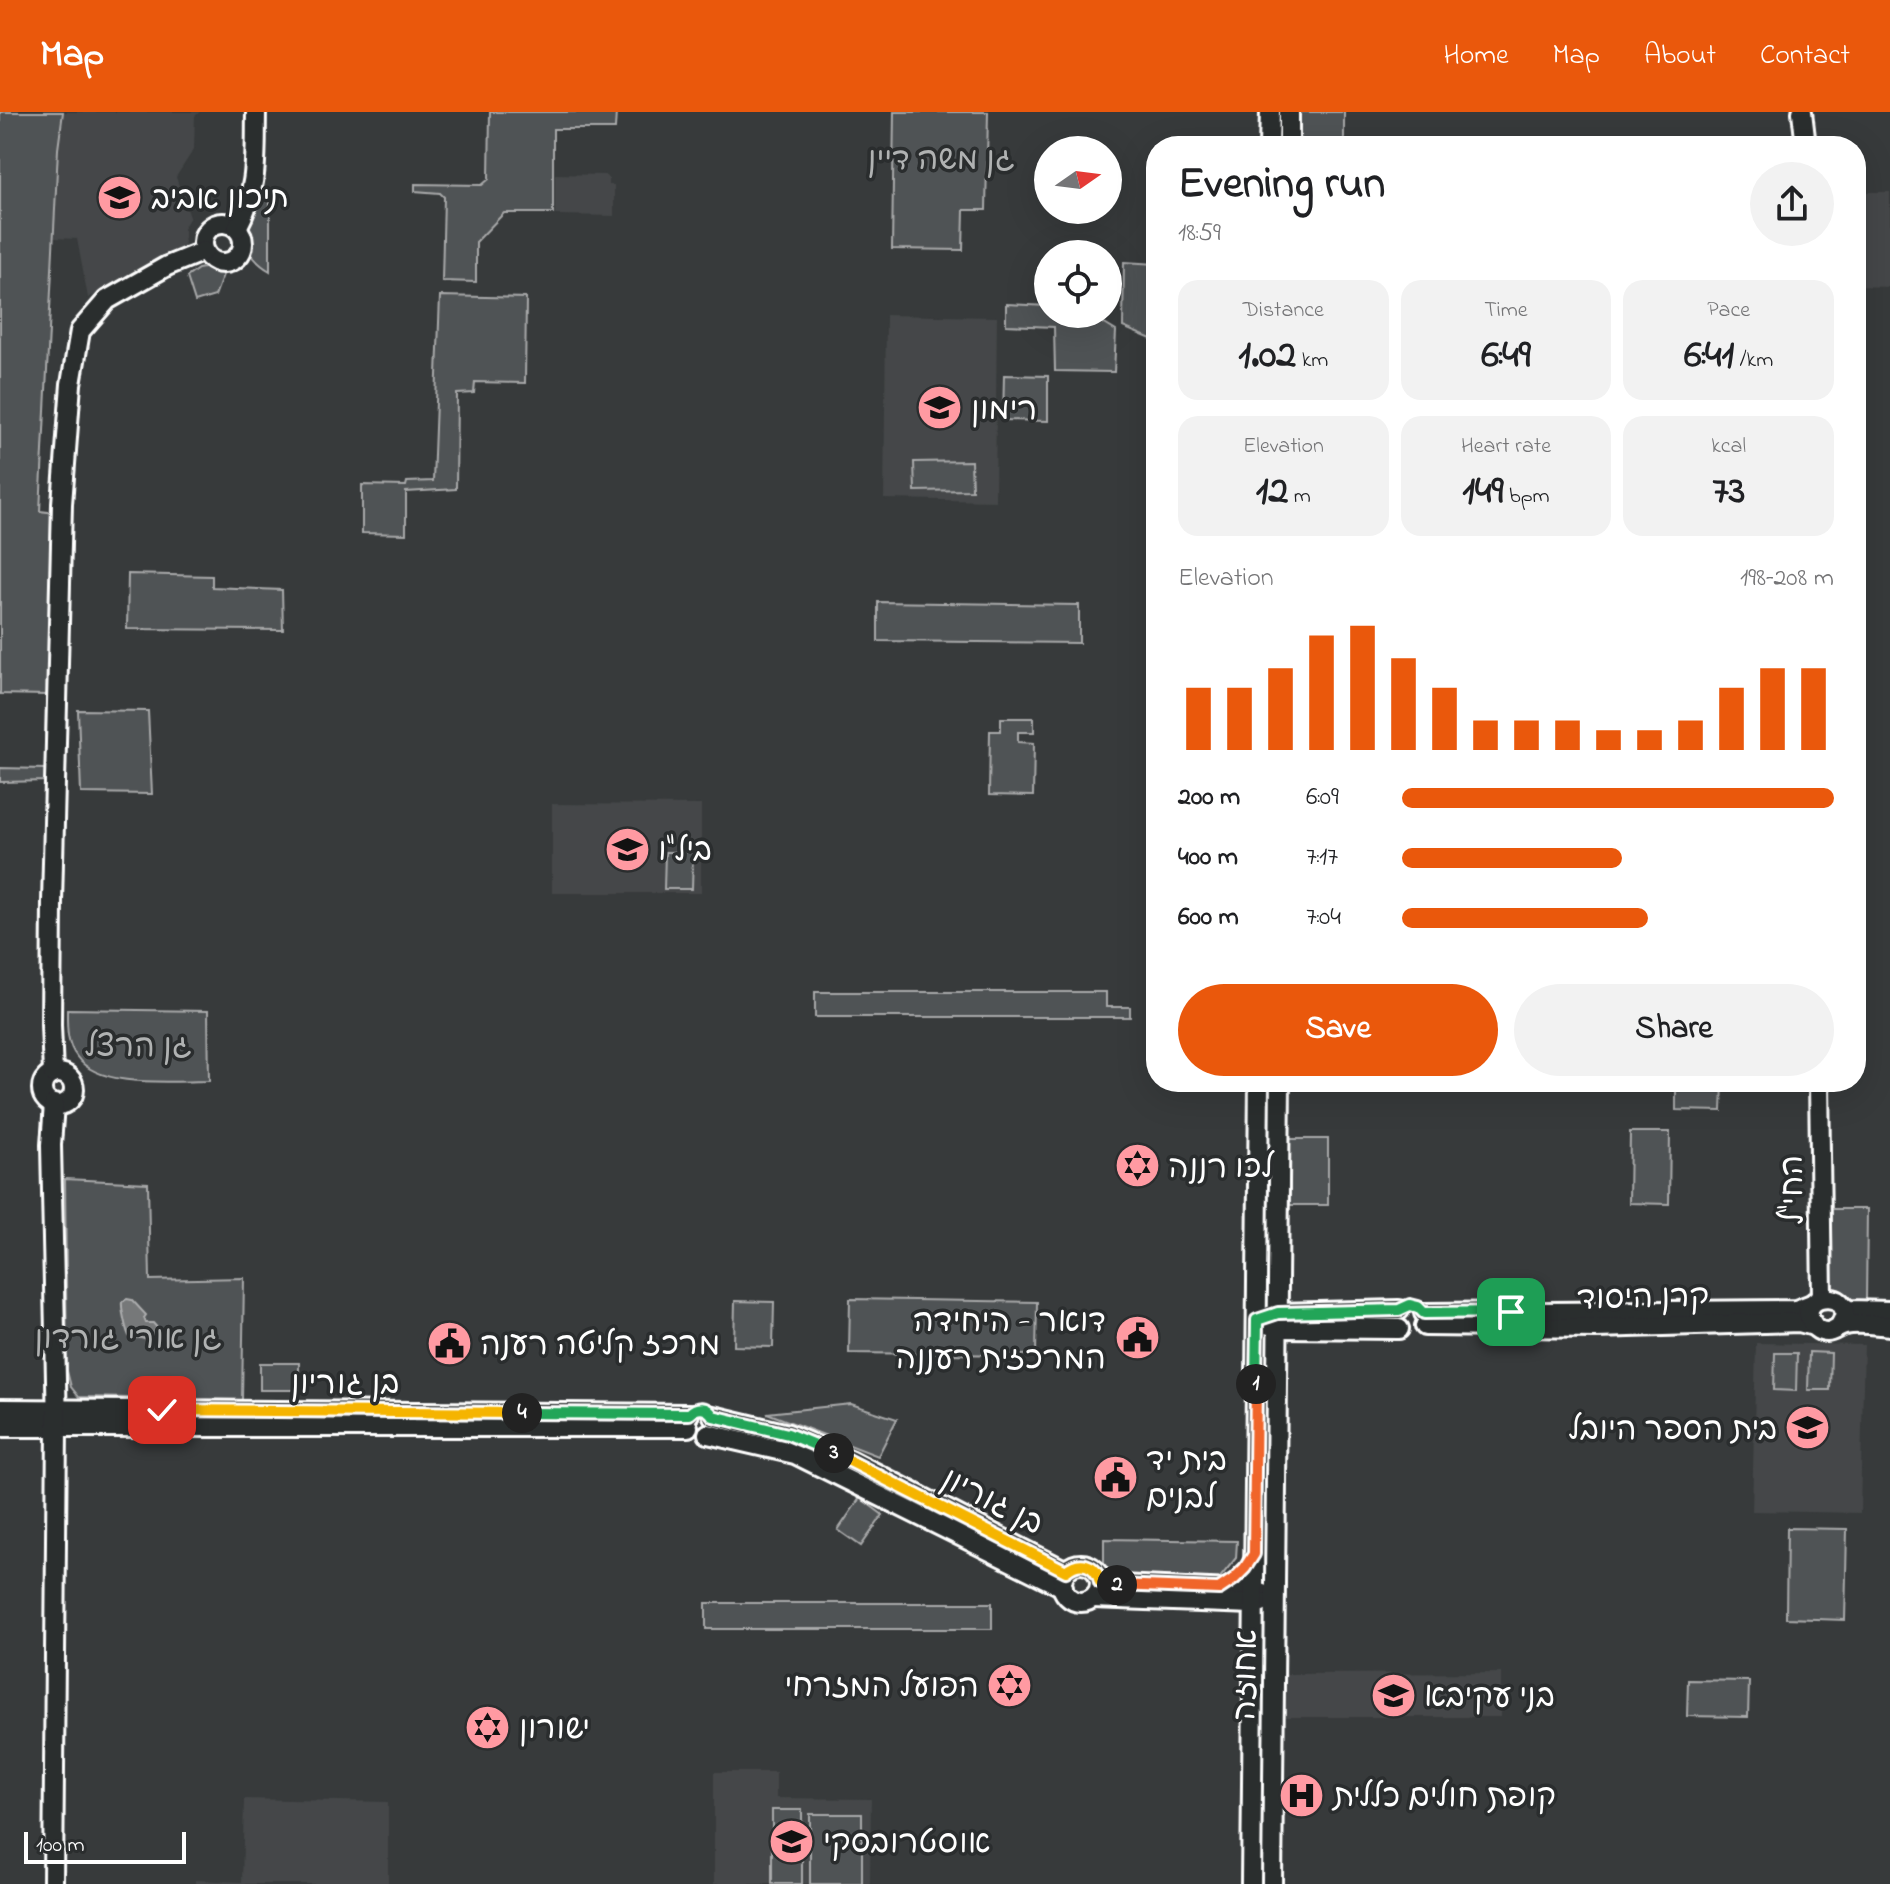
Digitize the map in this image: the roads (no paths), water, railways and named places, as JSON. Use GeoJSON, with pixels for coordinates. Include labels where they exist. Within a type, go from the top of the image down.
{"type":"FeatureCollection","features":[{"type":"Feature","properties":{"kind":"street"},"geometry":{"type":"LineString","coordinates":[[237,228],[248,207],[255,178],[256,112]]}},
{"type":"Feature","properties":{"kind":"street"},"geometry":{"type":"LineString","coordinates":[[1269,136],[1270,112]]}},
{"type":"Feature","properties":{"kind":"street"},"geometry":{"type":"LineString","coordinates":[[1289,112],[1289,136]]}},
{"type":"Feature","properties":{"kind":"street"},"geometry":{"type":"LineString","coordinates":[[1802,112],[1805,136]]}},
{"type":"Feature","properties":{"kind":"street"},"geometry":{"type":"LineString","coordinates":[[225,222],[237,228],[243,240],[236,259],[230,262],[211,260],[204,251],[203,237],[211,226],[225,222]]}},
{"type":"Feature","properties":{"kind":"street"},"geometry":{"type":"LineString","coordinates":[[53,1884],[57,1418],[51,1145],[54,1104],[68,1101],[74,1088],[67,1076],[53,1074],[52,902],[62,504],[71,384],[80,331],[107,300],[167,266],[204,251]]}},
{"type":"Feature","properties":{"kind":"street","name":"אחוזה"},"geometry":{"type":"LineString","coordinates":[[1251,1884],[1259,1092]]}},
{"type":"Feature","properties":{"kind":"street","name":"אחוזה"},"geometry":{"type":"LineString","coordinates":[[1272,1884],[1280,1092]]}},
{"type":"Feature","properties":{"kind":"street","name":"החי\"ל"},"geometry":{"type":"LineString","coordinates":[[1817,1301],[1819,1092]]}},
{"type":"Feature","properties":{"kind":"street"},"geometry":{"type":"LineString","coordinates":[[1279,1281],[1306,1320]]}},
{"type":"Feature","properties":{"kind":"street"},"geometry":{"type":"LineString","coordinates":[[1890,1311],[1849,1310],[1834,1299],[1817,1301],[1809,1316],[1818,1330],[1829,1332],[1849,1324],[1890,1326]]}},
{"type":"Feature","properties":{"kind":"street","name":"קרן היסוד"},"geometry":{"type":"LineString","coordinates":[[1424,1319],[1796,1310],[1817,1301]]}},
{"type":"Feature","properties":{"kind":"street"},"geometry":{"type":"LineString","coordinates":[[1278,1357],[1306,1320],[1399,1310],[1414,1305],[1424,1319],[1419,1333],[1406,1335],[1399,1329],[1395,1322],[1399,1310]]}},
{"type":"Feature","properties":{"kind":"street"},"geometry":{"type":"LineString","coordinates":[[1839,1327],[1844,1317],[1842,1306]]}},
{"type":"Feature","properties":{"kind":"street","name":"קרן היסוד"},"geometry":{"type":"LineString","coordinates":[[1424,1319],[1596,1328],[1799,1322],[1814,1326]]}},
{"type":"Feature","properties":{"kind":"street"},"geometry":{"type":"LineString","coordinates":[[1257,1320],[1306,1320],[1399,1329]]}},
{"type":"Feature","properties":{"kind":"street","name":"בן גוריון"},"geometry":{"type":"LineString","coordinates":[[0,1409],[57,1418],[688,1421],[694,1435],[704,1436],[711,1425],[795,1454],[1064,1579]]}},
{"type":"Feature","properties":{"kind":"street","name":"בן גוריון"},"geometry":{"type":"LineString","coordinates":[[0,1427],[57,1418]]}},
{"type":"Feature","properties":{"kind":"street"},"geometry":{"type":"LineString","coordinates":[[1219,1596],[1254,1554]]}},
{"type":"Feature","properties":{"kind":"street"},"geometry":{"type":"LineString","coordinates":[[1076,1564],[1087,1565],[1095,1570],[1097,1590],[1087,1601],[1075,1601],[1065,1593],[1064,1579],[1076,1564]]}},
{"type":"Feature","properties":{"kind":"street"},"geometry":{"type":"LineString","coordinates":[[1097,1590],[1275,1599]]}},
{"type":"Feature","properties":{"kind":"street"},"geometry":{"type":"LineString","coordinates":[[1219,1596],[1253,1630]]}},
{"type":"Feature","properties":{"kind":"place","name":"תיכון אביב"},"geometry":{"type":"Point","coordinates":[120,197]}},
{"type":"Feature","properties":{"kind":"place","name":"רימון"},"geometry":{"type":"Point","coordinates":[940,408]}},
{"type":"Feature","properties":{"kind":"place","name":"ביל\"ו"},"geometry":{"type":"Point","coordinates":[627,849]}},
{"type":"Feature","properties":{"kind":"place","name":"לכו רננה"},"geometry":{"type":"Point","coordinates":[1137,1166]}},
{"type":"Feature","properties":{"kind":"place","name":"דואר - היחידה המרכזית רעננה"},"geometry":{"type":"Point","coordinates":[1137,1338]}},
{"type":"Feature","properties":{"kind":"place","name":"מרכז קליטה רענה"},"geometry":{"type":"Point","coordinates":[449,1343]}},
{"type":"Feature","properties":{"kind":"place","name":"בית הספר היובל"},"geometry":{"type":"Point","coordinates":[1808,1428]}},
{"type":"Feature","properties":{"kind":"place","name":"בית יד לבנים"},"geometry":{"type":"Point","coordinates":[1115,1477]}},
{"type":"Feature","properties":{"kind":"place","name":"הפועל המזרחי"},"geometry":{"type":"Point","coordinates":[1010,1685]}},
{"type":"Feature","properties":{"kind":"place","name":"בני עקיבא"},"geometry":{"type":"Point","coordinates":[1393,1695]}},
{"type":"Feature","properties":{"kind":"place","name":"ישורון"},"geometry":{"type":"Point","coordinates":[488,1727]}},
{"type":"Feature","properties":{"kind":"place","name":"קופת חולים כללית"},"geometry":{"type":"Point","coordinates":[1302,1795]}},
{"type":"Feature","properties":{"kind":"place","name":"אוסטרובסקי"},"geometry":{"type":"Point","coordinates":[792,1841]}},
{"type":"Feature","properties":{"kind":"park label","name":"גן משה דיין"},"geometry":{"type":"Point","coordinates":[941,158]}},
{"type":"Feature","properties":{"kind":"park label","name":"גן הרצל"},"geometry":{"type":"Point","coordinates":[138,1045]}},
{"type":"Feature","properties":{"kind":"park label","name":"גן אורי גורדון"},"geometry":{"type":"Point","coordinates":[128,1337]}}]}
